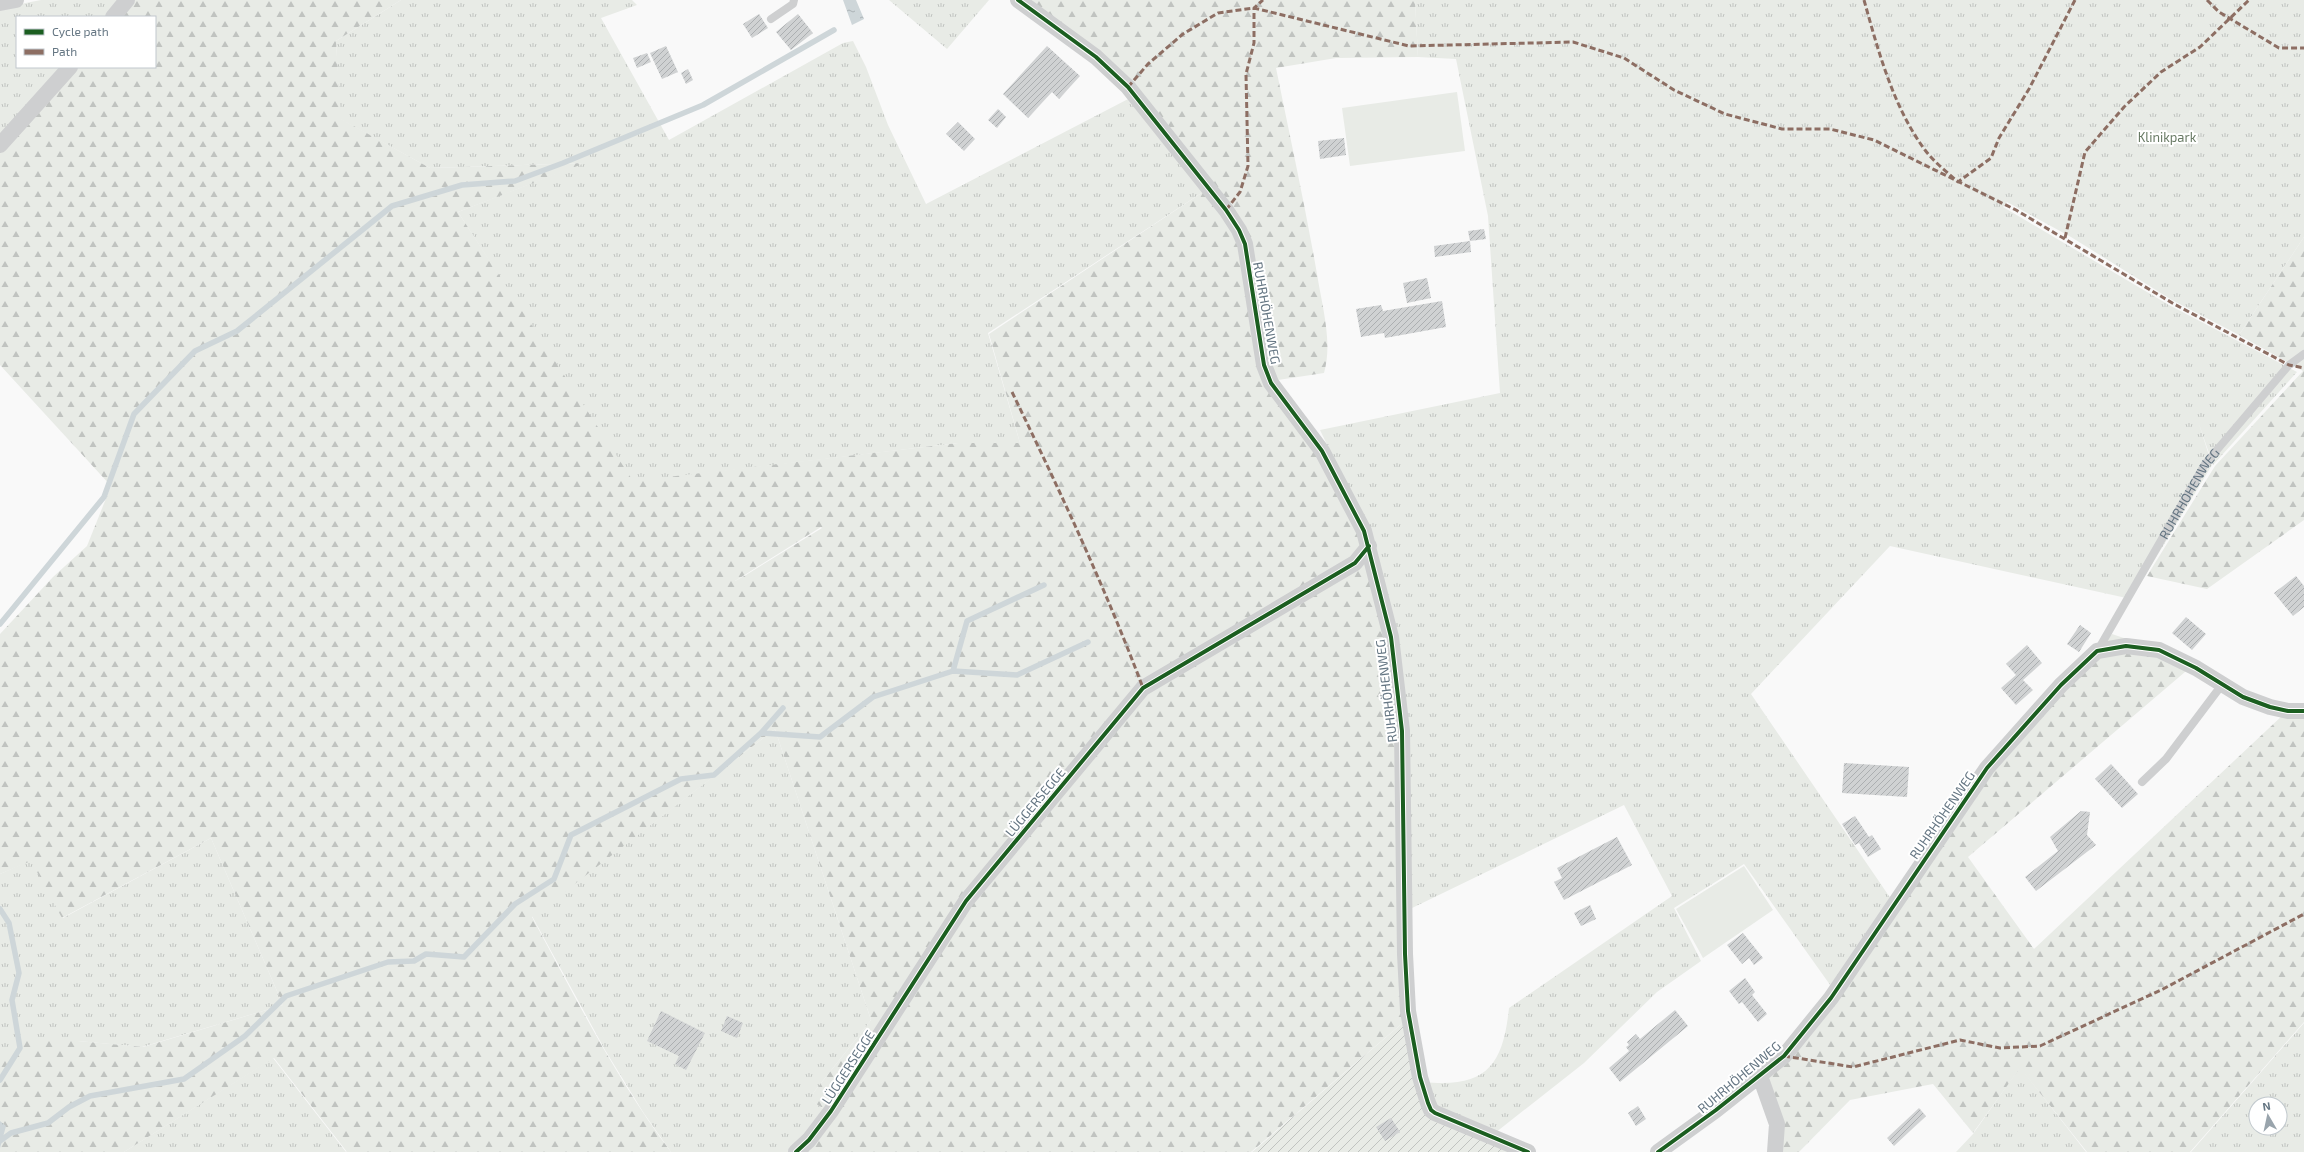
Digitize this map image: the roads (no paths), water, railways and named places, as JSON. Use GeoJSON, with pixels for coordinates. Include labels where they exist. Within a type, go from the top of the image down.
{"type":"FeatureCollection","features":[{"type":"Feature","properties":{"kind":"street"},"geometry":{"type":"LineString","coordinates":[[0,3],[16,0]]}},
{"type":"Feature","properties":{"kind":"street"},"geometry":{"type":"LineString","coordinates":[[114,16],[127,0]]}},
{"type":"Feature","properties":{"kind":"street","name":"RUHRHÖHENWEG"},"geometry":{"type":"LineString","coordinates":[[1018,0],[1096,57],[1128,87],[1226,210],[1239,230],[1245,244],[1264,365],[1271,383],[1322,451],[1364,531],[1391,637],[1402,732],[1406,979],[1408,1011],[1420,1077],[1431,1110],[1528,1152]]}},
{"type":"Feature","properties":{"kind":"street"},"geometry":{"type":"LineString","coordinates":[[0,145],[69,68]]}},
{"type":"Feature","properties":{"kind":"street","name":"LÜGGERSEGGE"},"geometry":{"type":"LineString","coordinates":[[796,1152],[809,1140],[831,1111],[966,901],[1143,688],[1355,563],[1369,546]]}},
{"type":"Feature","properties":{"kind":"street"},"geometry":{"type":"LineString","coordinates":[[2097,651],[2126,646],[2159,650],[2196,668],[2221,686],[2243,698],[2288,711],[2304,711]]}},
{"type":"Feature","properties":{"kind":"street","name":"RUHRHÖHENWEG"},"geometry":{"type":"LineString","coordinates":[[1658,1152],[1716,1110],[1784,1056],[1831,998],[1987,768],[2061,685],[2097,651]]}},
{"type":"Feature","properties":{"kind":"street"},"geometry":{"type":"LineString","coordinates":[[1760,1076],[1777,1124],[1775,1152]]}},
{"type":"Feature","properties":{"kind":"lane"},"geometry":{"type":"LineString","coordinates":[[771,18],[793,4],[794,0]]}},
{"type":"Feature","properties":{"kind":"lane","name":"RUHRHÖHENWEG"},"geometry":{"type":"LineString","coordinates":[[2097,651],[2205,464],[2289,365],[2304,354]]}},
{"type":"Feature","properties":{"kind":"lane"},"geometry":{"type":"LineString","coordinates":[[2142,782],[2166,759],[2221,686]]}},
{"type":"Feature","properties":{"kind":"water"},"geometry":{"type":"Polygon","coordinates":[[[843,0],[856,0],[864,19],[852,25],[843,0]]]}},
{"type":"Feature","properties":{"kind":"water"},"geometry":{"type":"Polygon","coordinates":[[[0,1121],[6,1126],[0,1148],[0,1121]]]}},
{"type":"Feature","properties":{"kind":"waterway"},"geometry":{"type":"LineString","coordinates":[[0,624],[104,497],[134,414],[195,351],[237,331],[392,206],[462,185],[515,181],[563,163],[703,105],[834,30]]}},
{"type":"Feature","properties":{"kind":"waterway"},"geometry":{"type":"LineString","coordinates":[[953,671],[967,621],[1044,585]]}},
{"type":"Feature","properties":{"kind":"waterway"},"geometry":{"type":"LineString","coordinates":[[0,1141],[11,1133],[48,1123],[69,1107],[90,1096],[184,1079],[245,1036],[286,996],[388,962],[414,961],[426,954],[464,957],[515,904],[554,879],[571,835],[681,779],[714,775],[761,733],[820,737],[873,697],[953,671],[1017,675],[1088,642]]}},
{"type":"Feature","properties":{"kind":"waterway"},"geometry":{"type":"LineString","coordinates":[[761,733],[783,708]]}},
{"type":"Feature","properties":{"kind":"waterway"},"geometry":{"type":"LineString","coordinates":[[0,909],[9,923],[19,973],[12,1000],[20,1048],[0,1080]]}},
{"type":"Feature","properties":{"kind":"park label","name":"Klinikpark"},"geometry":{"type":"Point","coordinates":[2167,137]}}]}
